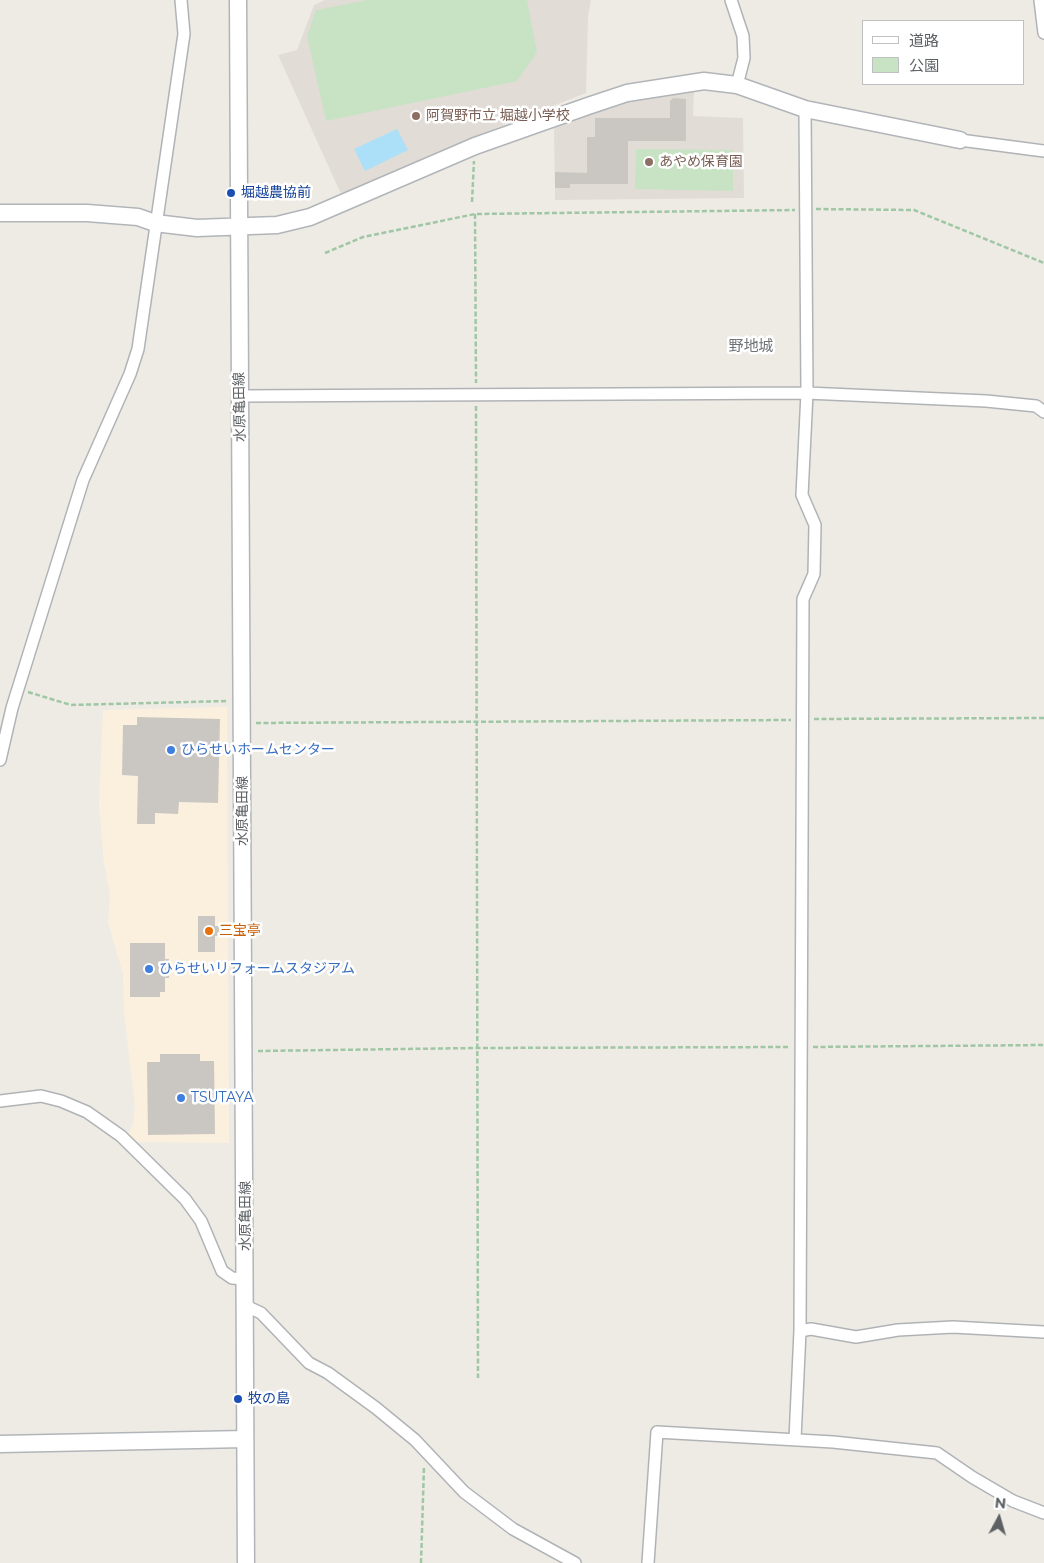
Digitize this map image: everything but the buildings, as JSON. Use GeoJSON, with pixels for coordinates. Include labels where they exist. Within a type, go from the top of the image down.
{"type":"FeatureCollection","features":[{"type":"Feature","properties":{"kind":"main road","name":"水原亀田線"},"geometry":{"type":"LineString","coordinates":[[238,0],[238,228],[241,396],[245,1051],[246,1563]]}},
{"type":"Feature","properties":{"kind":"main road"},"geometry":{"type":"LineString","coordinates":[[0,213],[86,213],[138,217],[155,223],[196,228],[238,228],[276,225],[310,217],[475,146],[628,93],[704,81],[737,86],[805,108],[960,140]]}},
{"type":"Feature","properties":{"kind":"main road"},"geometry":{"type":"LineString","coordinates":[[0,1444],[245,1440]]}},
{"type":"Feature","properties":{"kind":"street"},"geometry":{"type":"LineString","coordinates":[[0,760],[18,689],[83,480],[130,374],[138,349],[184,34],[181,0]]}},
{"type":"Feature","properties":{"kind":"street"},"geometry":{"type":"LineString","coordinates":[[731,0],[744,36],[744,58],[737,86]]}},
{"type":"Feature","properties":{"kind":"street"},"geometry":{"type":"LineString","coordinates":[[1040,0],[1043,28]]}},
{"type":"Feature","properties":{"kind":"street"},"geometry":{"type":"LineString","coordinates":[[795,1439],[800,1331],[803,599],[814,574],[815,525],[802,495],[807,393],[805,108]]}},
{"type":"Feature","properties":{"kind":"street"},"geometry":{"type":"LineString","coordinates":[[960,140],[1044,151]]}},
{"type":"Feature","properties":{"kind":"street"},"geometry":{"type":"LineString","coordinates":[[241,396],[807,393],[986,401],[1036,406],[1044,412]]}},
{"type":"Feature","properties":{"kind":"street"},"geometry":{"type":"LineString","coordinates":[[0,1101],[42,1096],[61,1100],[88,1112],[121,1136],[185,1199],[201,1221],[222,1271],[232,1278],[246,1279]]}},
{"type":"Feature","properties":{"kind":"street"},"geometry":{"type":"LineString","coordinates":[[246,1306],[261,1313],[309,1363],[328,1373],[376,1408],[415,1440],[464,1492],[506,1524],[576,1563]]}},
{"type":"Feature","properties":{"kind":"street"},"geometry":{"type":"LineString","coordinates":[[800,1331],[811,1329],[856,1337],[898,1330],[953,1327],[1044,1332]]}},
{"type":"Feature","properties":{"kind":"street"},"geometry":{"type":"LineString","coordinates":[[648,1563],[657,1432],[795,1439],[937,1453],[972,1477],[1005,1496],[1044,1513]]}},
{"type":"Feature","properties":{"kind":"path"},"geometry":{"type":"LineString","coordinates":[[472,202],[475,146]]}},
{"type":"Feature","properties":{"kind":"path"},"geometry":{"type":"LineString","coordinates":[[325,253],[363,237],[475,214],[806,209],[914,210],[1044,263]]}},
{"type":"Feature","properties":{"kind":"path"},"geometry":{"type":"LineString","coordinates":[[475,214],[478,721],[476,1048],[478,1378]]}},
{"type":"Feature","properties":{"kind":"path"},"geometry":{"type":"LineString","coordinates":[[18,689],[71,705],[242,701]]}},
{"type":"Feature","properties":{"kind":"path"},"geometry":{"type":"LineString","coordinates":[[242,723],[1044,718]]}},
{"type":"Feature","properties":{"kind":"path"},"geometry":{"type":"LineString","coordinates":[[245,1051],[1044,1045]]}},
{"type":"Feature","properties":{"kind":"path"},"geometry":{"type":"LineString","coordinates":[[421,1563],[422,1468],[432,1457]]}},
{"type":"Feature","properties":{"kind":"shaded area","name":"阿賀野市立 堀越小学校"},"geometry":{"type":"Polygon","coordinates":[[[325,0],[591,0],[588,16],[586,93],[468,139],[341,194],[278,55],[297,50],[314,5],[325,0]]]}},
{"type":"Feature","properties":{"kind":"shaded area","name":"あやめ保育園"},"geometry":{"type":"Polygon","coordinates":[[[694,90],[693,116],[743,118],[744,198],[555,200],[554,125],[604,106],[694,90]]]}},
{"type":"Feature","properties":{"kind":"shaded area"},"geometry":{"type":"Polygon","coordinates":[[[227,707],[229,1143],[137,1142],[128,1134],[133,1125],[135,1106],[124,1013],[123,974],[108,922],[110,895],[104,863],[99,805],[103,710],[227,707]]]}},
{"type":"Feature","properties":{"kind":"green space"},"geometry":{"type":"Polygon","coordinates":[[[368,0],[527,0],[537,52],[517,81],[326,121],[307,36],[316,10],[368,0]]]}},
{"type":"Feature","properties":{"kind":"green space"},"geometry":{"type":"Polygon","coordinates":[[[636,149],[733,150],[733,191],[635,189],[636,149]]]}},
{"type":"Feature","properties":{"kind":"water"},"geometry":{"type":"Polygon","coordinates":[[[397,129],[408,150],[365,171],[354,149],[397,129]]]}},
{"type":"Feature","properties":{"kind":"place","name":"阿賀野市立 堀越小学校"},"geometry":{"type":"Point","coordinates":[416,116]}},
{"type":"Feature","properties":{"kind":"place","name":"あやめ保育園"},"geometry":{"type":"Point","coordinates":[649,162]}},
{"type":"Feature","properties":{"kind":"place","name":"堀越農協前"},"geometry":{"type":"Point","coordinates":[231,193]}},
{"type":"Feature","properties":{"kind":"place","name":"ひらせいホームセンター"},"geometry":{"type":"Point","coordinates":[171,750]}},
{"type":"Feature","properties":{"kind":"place","name":"三宝亭"},"geometry":{"type":"Point","coordinates":[209,931]}},
{"type":"Feature","properties":{"kind":"place","name":"ひらせいリフォームスタジアム"},"geometry":{"type":"Point","coordinates":[149,969]}},
{"type":"Feature","properties":{"kind":"place","name":"TSUTAYA"},"geometry":{"type":"Point","coordinates":[181,1098]}},
{"type":"Feature","properties":{"kind":"place","name":"牧の島"},"geometry":{"type":"Point","coordinates":[238,1399]}},
{"type":"Feature","properties":{"kind":"district","name":"野地城"},"geometry":{"type":"Point","coordinates":[751,347]}}]}
